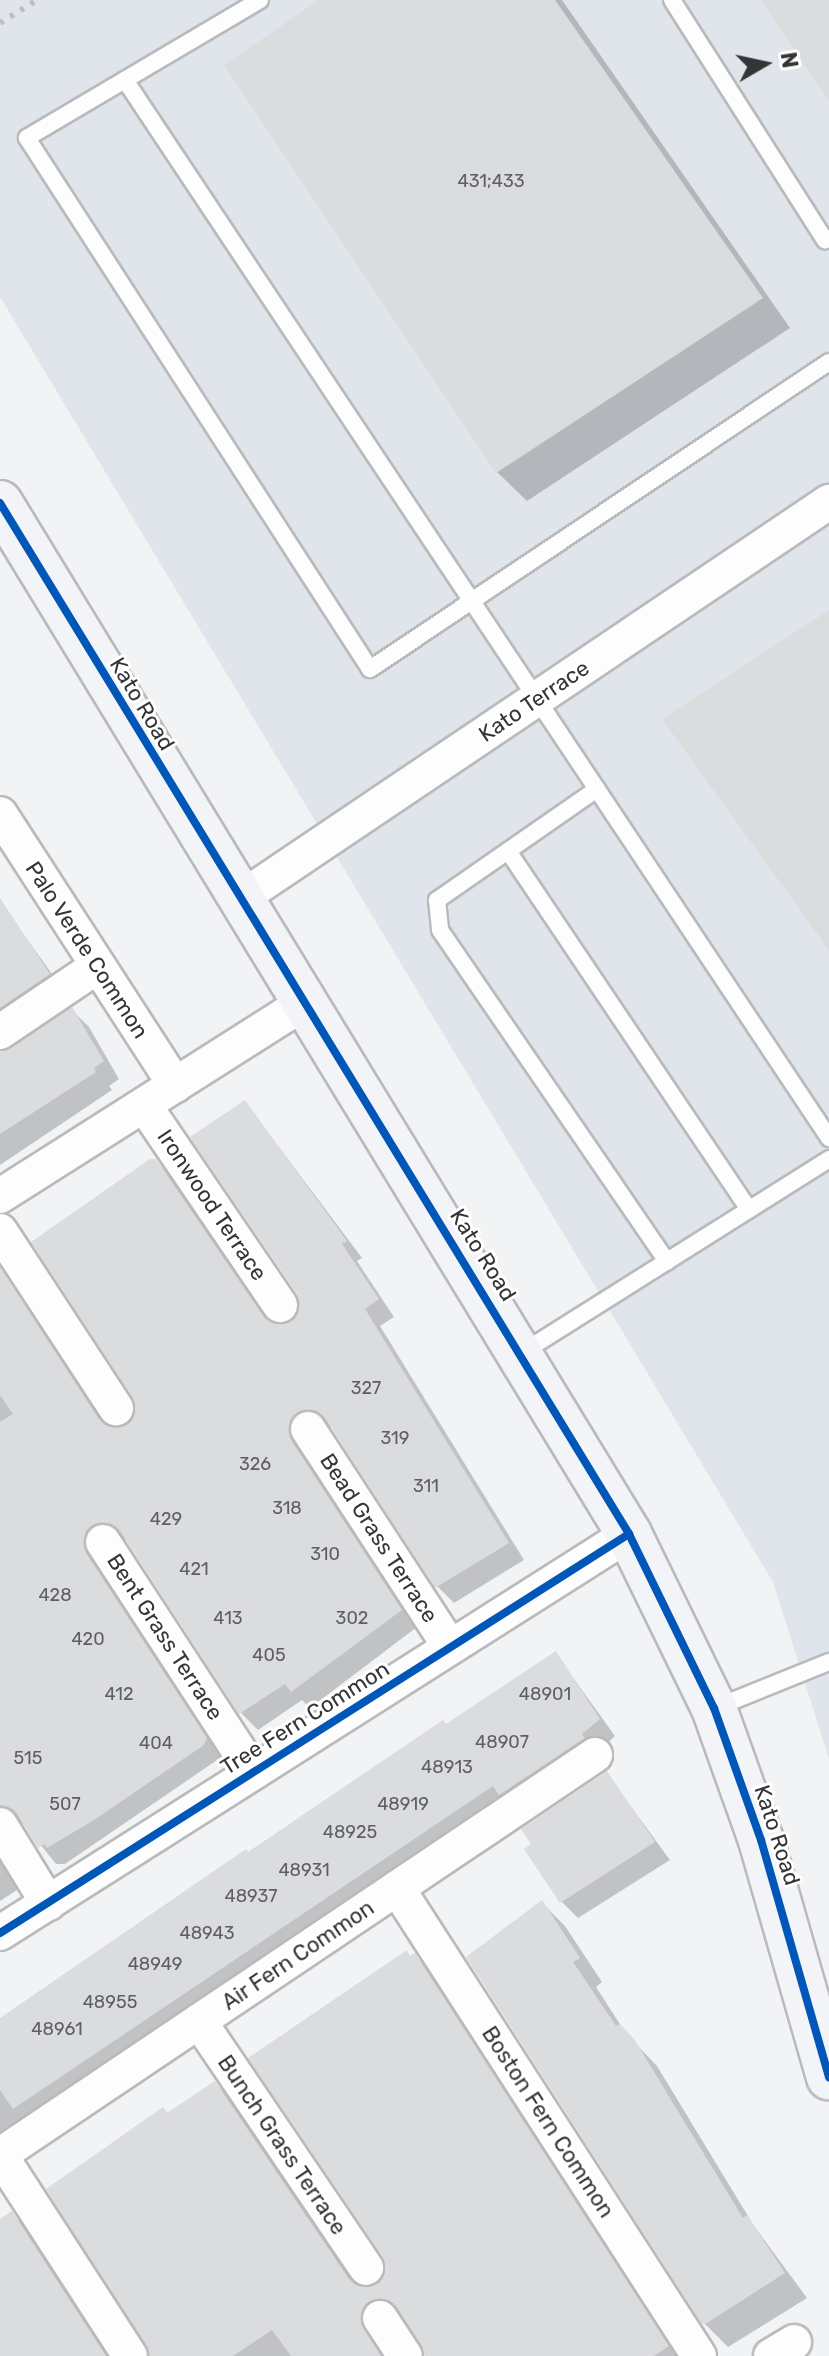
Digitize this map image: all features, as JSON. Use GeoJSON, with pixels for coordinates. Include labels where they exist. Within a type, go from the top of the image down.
{"type":"FeatureCollection","features":[{"type":"Feature","properties":{"kind":"street","name":"Kato Terrace"},"geometry":{"type":"LineString","coordinates":[[238,900],[829,502]]}},
{"type":"Feature","properties":{"kind":"street","name":"Kato Road"},"geometry":{"type":"LineString","coordinates":[[0,503],[302,1004],[523,1352],[629,1534],[714,1708],[761,1840],[829,2077]]}},
{"type":"Feature","properties":{"kind":"street","name":"Palo Verde Common"},"geometry":{"type":"LineString","coordinates":[[0,814],[175,1085]]}},
{"type":"Feature","properties":{"kind":"street"},"geometry":{"type":"LineString","coordinates":[[0,1032],[98,966]]}},
{"type":"Feature","properties":{"kind":"street"},"geometry":{"type":"LineString","coordinates":[[0,1196],[302,1004]]}},
{"type":"Feature","properties":{"kind":"street","name":"Ironwood Terrace"},"geometry":{"type":"LineString","coordinates":[[144,1105],[280,1305]]}},
{"type":"Feature","properties":{"kind":"street"},"geometry":{"type":"LineString","coordinates":[[0,1231],[116,1408]]}},
{"type":"Feature","properties":{"kind":"street","name":"Bead Grass Terrace"},"geometry":{"type":"LineString","coordinates":[[308,1429],[450,1647]]}},
{"type":"Feature","properties":{"kind":"street","name":"Tree Fern Common"},"geometry":{"type":"LineString","coordinates":[[0,1933],[629,1534]]}},
{"type":"Feature","properties":{"kind":"street","name":"Bent Grass Terrace"},"geometry":{"type":"LineString","coordinates":[[103,1542],[253,1772]]}},
{"type":"Feature","properties":{"kind":"street","name":"Air Fern Common"},"geometry":{"type":"LineString","coordinates":[[0,2155],[595,1755]]}},
{"type":"Feature","properties":{"kind":"street"},"geometry":{"type":"LineString","coordinates":[[0,1825],[48,1903]]}},
{"type":"Feature","properties":{"kind":"street","name":"Boston Fern Common"},"geometry":{"type":"LineString","coordinates":[[397,1888],[699,2356]]}},
{"type":"Feature","properties":{"kind":"street","name":"Bunch Grass Terrace"},"geometry":{"type":"LineString","coordinates":[[199,2021],[366,2268]]}},
{"type":"Feature","properties":{"kind":"street"},"geometry":{"type":"LineString","coordinates":[[0,2155],[130,2356]]}},
{"type":"Feature","properties":{"kind":"street"},"geometry":{"type":"LineString","coordinates":[[380,2318],[405,2356]]}},
{"type":"Feature","properties":{"kind":"lane"},"geometry":{"type":"LineString","coordinates":[[260,0],[27,138],[370,669],[829,362]]}},
{"type":"Feature","properties":{"kind":"lane"},"geometry":{"type":"LineString","coordinates":[[672,0],[828,242]]}},
{"type":"Feature","properties":{"kind":"lane"},"geometry":{"type":"LineString","coordinates":[[125,80],[829,1138]]}},
{"type":"Feature","properties":{"kind":"lane"},"geometry":{"type":"LineString","coordinates":[[597,789],[437,900],[440,930],[667,1262]]}},
{"type":"Feature","properties":{"kind":"lane"},"geometry":{"type":"LineString","coordinates":[[508,851],[749,1210]]}},
{"type":"Feature","properties":{"kind":"lane"},"geometry":{"type":"LineString","coordinates":[[523,1352],[829,1159]]}},
{"type":"Feature","properties":{"kind":"lane"},"geometry":{"type":"LineString","coordinates":[[714,1708],[829,1662]]}},
{"type":"Feature","properties":{"kind":"shaded area"},"geometry":{"type":"Polygon","coordinates":[[[0,0],[829,0],[829,1759],[773,1582],[0,297],[0,0]]]}},
{"type":"Feature","properties":{"kind":"building"},"geometry":{"type":"Polygon","coordinates":[[[319,0],[555,0],[763,298],[496,473],[224,65],[319,0]]]}},
{"type":"Feature","properties":{"kind":"building"},"geometry":{"type":"Polygon","coordinates":[[[761,0],[829,0],[829,101],[761,0]]]}},
{"type":"Feature","properties":{"kind":"building"},"geometry":{"type":"Polygon","coordinates":[[[829,610],[829,950],[662,719],[829,610]]]}},
{"type":"Feature","properties":{"kind":"building"},"geometry":{"type":"Polygon","coordinates":[[[0,898],[50,974],[0,1008],[0,898]]]}},
{"type":"Feature","properties":{"kind":"building"},"geometry":{"type":"Polygon","coordinates":[[[72,1007],[104,1061],[94,1068],[96,1072],[0,1134],[0,1052],[72,1007]]]}},
{"type":"Feature","properties":{"kind":"building"},"geometry":{"type":"Polygon","coordinates":[[[245,1100],[347,1241],[342,1244],[379,1299],[365,1309],[509,1543],[435,1588],[325,1418],[316,1411],[298,1412],[290,1421],[291,1440],[402,1610],[291,1692],[285,1684],[239,1714],[120,1531],[111,1524],[93,1525],[85,1534],[86,1553],[207,1738],[204,1745],[94,1820],[47,1848],[44,1844],[38,1848],[17,1814],[0,1805],[0,1422],[13,1414],[0,1395],[0,1267],[99,1419],[116,1428],[133,1418],[133,1398],[31,1242],[150,1159],[156,1159],[264,1317],[281,1325],[292,1321],[300,1304],[297,1294],[190,1137],[245,1100]]]}},
{"type":"Feature","properties":{"kind":"building"},"geometry":{"type":"Polygon","coordinates":[[[556,1651],[600,1719],[582,1734],[585,1738],[499,1795],[493,1786],[13,2109],[0,2090],[0,2018],[246,1849],[248,1852],[443,1720],[446,1724],[556,1651]]]}},
{"type":"Feature","properties":{"kind":"building"},"geometry":{"type":"Polygon","coordinates":[[[607,1771],[655,1842],[560,1903],[524,1849],[531,1844],[521,1829],[607,1771]]]}},
{"type":"Feature","properties":{"kind":"building"},"geometry":{"type":"Polygon","coordinates":[[[542,1900],[580,1958],[573,1962],[616,2026],[620,2024],[634,2039],[743,2218],[747,2215],[785,2273],[707,2323],[702,2324],[466,1957],[542,1900]]]}},
{"type":"Feature","properties":{"kind":"building"},"geometry":{"type":"Polygon","coordinates":[[[407,1950],[410,1956],[415,1953],[669,2346],[654,2356],[425,2356],[397,2307],[380,2298],[368,2302],[360,2318],[381,2356],[291,2356],[272,2330],[233,2356],[150,2356],[46,2189],[163,2107],[167,2113],[215,2081],[349,2279],[358,2286],[376,2285],[384,2276],[383,2257],[248,2058],[407,1950]]]}},
{"type":"Feature","properties":{"kind":"building"},"geometry":{"type":"Polygon","coordinates":[[[12,2211],[106,2356],[0,2356],[0,2219],[12,2211]]]}},
{"type":"Feature","properties":{"kind":"railway"},"geometry":{"type":"LineString","coordinates":[[0,23],[37,0]]}},
{"type":"Feature","properties":{"kind":"cycle path"},"geometry":{"type":"LineString","coordinates":[[0,503],[629,1534],[714,1708],[761,1840],[829,2077]]}},
{"type":"Feature","properties":{"kind":"cycle path"},"geometry":{"type":"LineString","coordinates":[[0,1933],[629,1534]]}}]}
